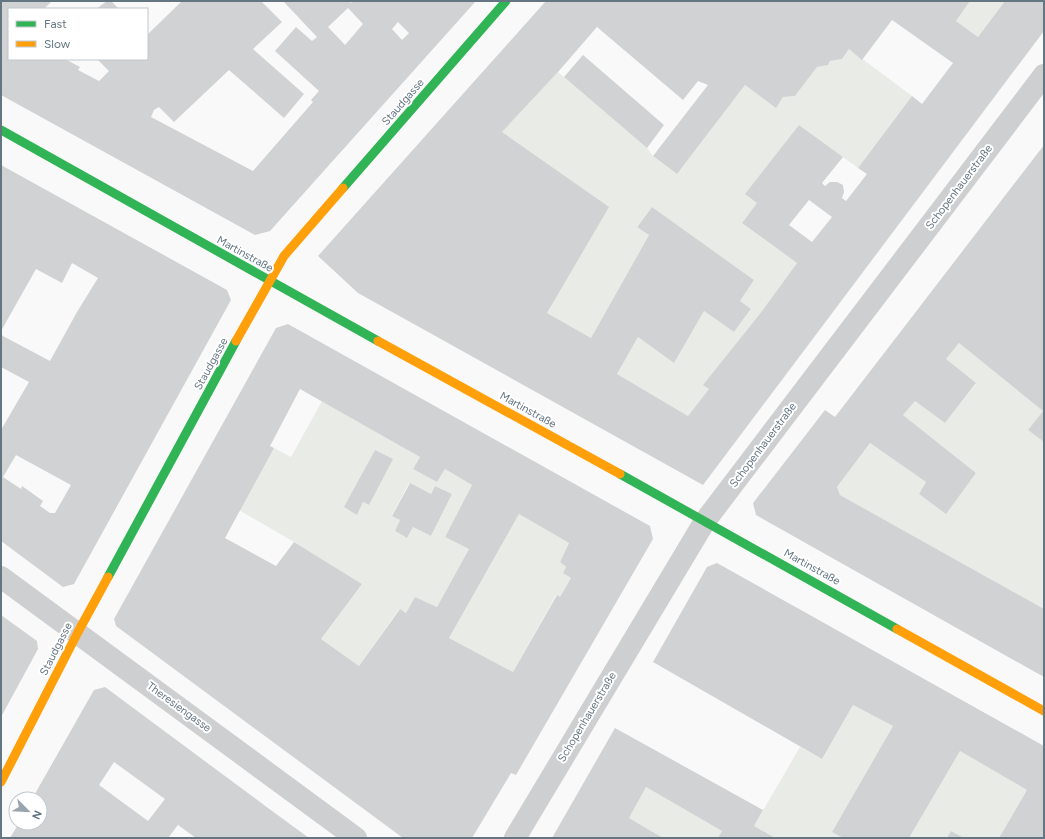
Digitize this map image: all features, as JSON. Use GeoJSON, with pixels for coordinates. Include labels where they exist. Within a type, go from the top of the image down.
{"type":"FeatureCollection","features":[{"type":"Feature","properties":{"kind":"street","name":"Staudgasse"},"geometry":{"type":"LineString","coordinates":[[1,782],[78,632],[284,256],[506,1]]}},
{"type":"Feature","properties":{"kind":"street","name":"Schopenhauerstraße"},"geometry":{"type":"LineString","coordinates":[[515,838],[705,521],[1044,76]]}},
{"type":"Feature","properties":{"kind":"street","name":"Martinstraße"},"geometry":{"type":"LineString","coordinates":[[1,130],[269,281],[705,521],[1044,711]]}},
{"type":"Feature","properties":{"kind":"street","name":"Theresiengasse"},"geometry":{"type":"LineString","coordinates":[[1,577],[78,632],[356,838]]}},
{"type":"Feature","properties":{"kind":"shaded area"},"geometry":{"type":"Polygon","coordinates":[[[970,1],[1005,1],[978,37],[956,21],[970,1]]]}},
{"type":"Feature","properties":{"kind":"shaded area"},"geometry":{"type":"Polygon","coordinates":[[[849,49],[912,96],[858,168],[799,125],[746,194],[757,203],[742,223],[797,263],[759,315],[704,385],[709,389],[688,416],[617,374],[638,337],[674,363],[704,311],[734,332],[751,310],[740,301],[754,280],[652,207],[637,226],[649,235],[591,338],[547,313],[608,207],[502,132],[558,72],[647,148],[653,156],[677,174],[745,85],[776,107],[783,97],[795,96],[817,67],[828,65],[830,61],[842,59],[849,49]]]}},
{"type":"Feature","properties":{"kind":"shaded area"},"geometry":{"type":"Polygon","coordinates":[[[959,343],[1043,411],[1028,430],[1044,442],[1044,609],[840,495],[837,487],[870,443],[926,482],[919,494],[946,513],[976,473],[903,415],[915,401],[945,423],[976,384],[946,359],[959,343]]]}},
{"type":"Feature","properties":{"kind":"shaded area"},"geometry":{"type":"Polygon","coordinates":[[[322,401],[420,457],[413,469],[437,482],[445,469],[472,485],[445,537],[469,549],[437,607],[415,597],[406,613],[399,609],[359,666],[321,639],[362,584],[239,510],[274,448],[291,457],[322,401]],[[375,450],[353,491],[357,515],[363,502],[369,505],[392,459],[375,450]],[[409,483],[392,515],[400,520],[395,531],[407,538],[413,527],[431,536],[452,494],[435,486],[431,494],[409,483]]]}},
{"type":"Feature","properties":{"kind":"shaded area"},"geometry":{"type":"Polygon","coordinates":[[[519,514],[569,543],[560,562],[566,567],[563,573],[571,578],[560,597],[556,595],[513,672],[449,638],[519,514]]]}},
{"type":"Feature","properties":{"kind":"shaded area"},"geometry":{"type":"Polygon","coordinates":[[[853,705],[893,726],[832,832],[843,838],[775,838],[754,826],[800,747],[822,759],[853,705]]]}},
{"type":"Feature","properties":{"kind":"shaded area"},"geometry":{"type":"Polygon","coordinates":[[[960,751],[1027,790],[999,838],[964,838],[951,831],[947,838],[909,838],[960,751]]]}},
{"type":"Feature","properties":{"kind":"shaded area"},"geometry":{"type":"Polygon","coordinates":[[[646,787],[722,831],[718,838],[663,838],[629,818],[646,787]]]}},
{"type":"Feature","properties":{"kind":"building"},"geometry":{"type":"Polygon","coordinates":[[[1,1],[52,1],[45,8],[8,8],[8,60],[67,60],[80,67],[78,70],[99,81],[109,71],[98,60],[148,60],[148,34],[182,1],[261,1],[282,22],[253,49],[304,94],[284,118],[229,70],[174,122],[159,107],[154,110],[151,117],[253,171],[313,102],[311,100],[319,91],[275,51],[296,27],[312,41],[317,37],[283,1],[349,1],[351,3],[353,1],[476,1],[270,231],[255,235],[1,95],[1,1]],[[348,8],[328,27],[345,45],[363,24],[348,8]],[[398,22],[392,29],[402,40],[409,33],[398,22]]]}},
{"type":"Feature","properties":{"kind":"building"},"geometry":{"type":"Polygon","coordinates":[[[107,1],[111,1],[118,8],[97,8],[107,1]]]}},
{"type":"Feature","properties":{"kind":"building"},"geometry":{"type":"Polygon","coordinates":[[[546,1],[970,1],[956,21],[978,37],[1005,1],[1044,1],[1044,31],[703,485],[358,293],[318,256],[546,1]],[[892,20],[862,60],[849,49],[842,59],[830,61],[828,65],[817,67],[795,96],[783,97],[776,108],[745,85],[677,174],[653,156],[708,85],[698,81],[683,100],[597,27],[558,72],[502,132],[609,207],[547,313],[591,338],[649,235],[637,227],[652,207],[754,280],[740,301],[751,309],[734,332],[704,311],[674,363],[638,337],[617,374],[688,416],[709,389],[703,385],[759,315],[797,263],[742,223],[757,203],[745,194],[799,125],[843,157],[822,183],[825,186],[830,182],[837,182],[843,185],[844,192],[842,198],[846,201],[867,174],[858,168],[912,96],[922,104],[953,63],[892,20]],[[809,200],[789,225],[812,242],[832,217],[809,200]]]}},
{"type":"Feature","properties":{"kind":"building"},"geometry":{"type":"Polygon","coordinates":[[[583,55],[664,125],[647,148],[564,77],[583,55]]]}},
{"type":"Feature","properties":{"kind":"building"},"geometry":{"type":"Polygon","coordinates":[[[1044,145],[1044,442],[1028,430],[1043,411],[959,343],[946,359],[976,383],[945,423],[915,401],[903,415],[976,473],[946,514],[919,494],[926,482],[870,443],[837,487],[840,495],[1044,609],[1044,677],[756,515],[753,503],[825,410],[835,417],[1044,145]]]}},
{"type":"Feature","properties":{"kind":"building"},"geometry":{"type":"Polygon","coordinates":[[[1,165],[227,290],[231,300],[74,584],[63,587],[1,541],[1,430],[29,382],[1,367],[1,335],[50,361],[98,278],[72,263],[62,283],[36,269],[1,331],[1,165]],[[16,455],[3,477],[21,489],[22,486],[43,501],[40,506],[50,513],[55,513],[71,485],[16,455]]]}},
{"type":"Feature","properties":{"kind":"building"},"geometry":{"type":"Polygon","coordinates":[[[288,324],[650,526],[653,539],[516,775],[511,773],[472,838],[403,838],[116,626],[114,619],[276,328],[288,324]],[[300,389],[270,446],[274,448],[225,538],[276,566],[294,542],[362,584],[321,639],[359,666],[400,609],[406,613],[415,597],[437,607],[469,549],[445,537],[472,485],[445,469],[437,482],[413,469],[420,457],[300,389]],[[519,514],[449,638],[513,672],[557,595],[560,597],[571,578],[563,573],[566,567],[560,562],[569,543],[519,514]]]}},
{"type":"Feature","properties":{"kind":"building"},"geometry":{"type":"Polygon","coordinates":[[[375,450],[393,459],[369,505],[363,502],[357,515],[344,507],[375,450]]]}},
{"type":"Feature","properties":{"kind":"building"},"geometry":{"type":"Polygon","coordinates":[[[410,483],[431,494],[435,486],[452,494],[431,536],[413,527],[407,538],[395,531],[400,520],[392,516],[410,483]]]}},
{"type":"Feature","properties":{"kind":"building"},"geometry":{"type":"Polygon","coordinates":[[[717,563],[1044,746],[1044,838],[999,838],[1027,790],[960,751],[909,838],[843,838],[832,832],[893,726],[853,705],[822,759],[653,662],[707,567],[717,563]]]}},
{"type":"Feature","properties":{"kind":"building"},"geometry":{"type":"Polygon","coordinates":[[[1,615],[37,641],[38,649],[1,717],[1,615]]]}},
{"type":"Feature","properties":{"kind":"building"},"geometry":{"type":"Polygon","coordinates":[[[105,687],[309,838],[196,838],[178,825],[168,838],[10,838],[14,831],[48,831],[48,791],[37,791],[94,690],[105,687]],[[114,762],[99,785],[148,821],[165,799],[114,762]]]}},
{"type":"Feature","properties":{"kind":"building"},"geometry":{"type":"Polygon","coordinates":[[[615,728],[763,810],[754,826],[775,838],[718,838],[722,831],[646,787],[629,818],[663,838],[552,838],[615,728]]]}},
{"type":"Feature","properties":{"kind":"building"},"geometry":{"type":"Polygon","coordinates":[[[951,831],[964,838],[947,838],[951,831]]]}},
{"type":"Feature","properties":{"kind":"traffic: fast"},"geometry":{"type":"LineString","coordinates":[[343,188],[506,1]]}},
{"type":"Feature","properties":{"kind":"traffic: fast"},"geometry":{"type":"LineString","coordinates":[[1,130],[378,341]]}},
{"type":"Feature","properties":{"kind":"traffic: fast"},"geometry":{"type":"LineString","coordinates":[[108,577],[236,341]]}},
{"type":"Feature","properties":{"kind":"traffic: fast"},"geometry":{"type":"LineString","coordinates":[[620,474],[897,629]]}},
{"type":"Feature","properties":{"kind":"traffic: slow"},"geometry":{"type":"LineString","coordinates":[[236,341],[284,256],[343,188]]}},
{"type":"Feature","properties":{"kind":"traffic: slow"},"geometry":{"type":"LineString","coordinates":[[378,341],[620,474]]}},
{"type":"Feature","properties":{"kind":"traffic: slow"},"geometry":{"type":"LineString","coordinates":[[1,782],[108,577]]}},
{"type":"Feature","properties":{"kind":"traffic: slow"},"geometry":{"type":"LineString","coordinates":[[897,629],[1044,711]]}}]}
